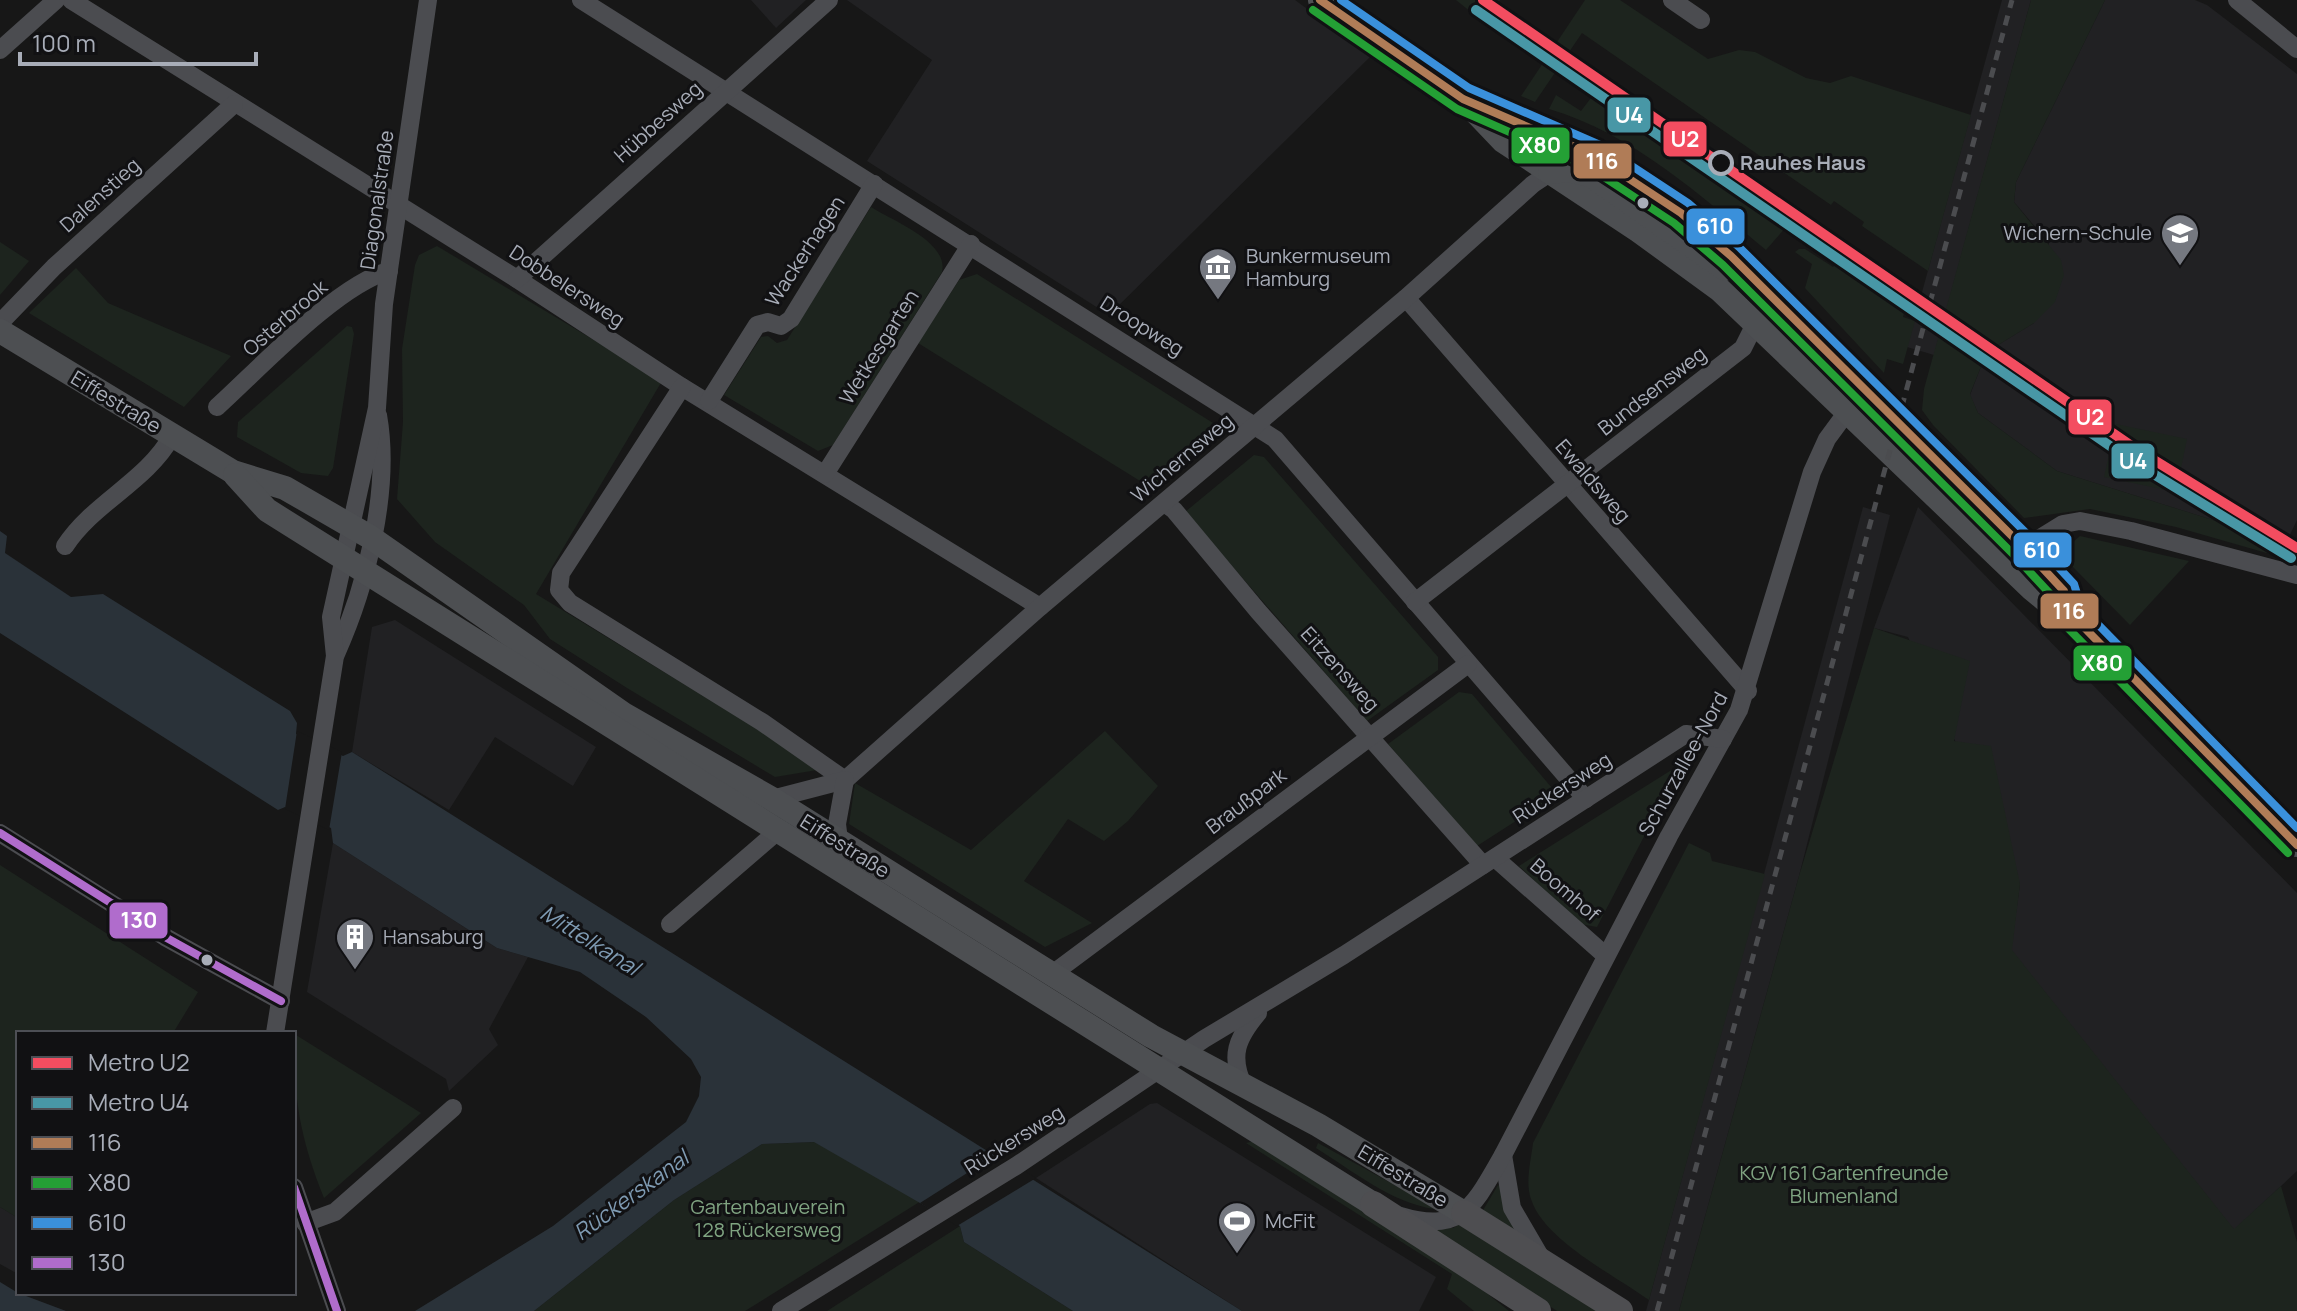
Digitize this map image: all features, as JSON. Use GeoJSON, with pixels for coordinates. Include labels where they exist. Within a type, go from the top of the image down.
{"type":"FeatureCollection","features":[{"type":"Feature","properties":{"kind":"highway"},"geometry":{"type":"LineString","coordinates":[[1373,1204],[1538,1311]]}},
{"type":"Feature","properties":{"kind":"highway"},"geometry":{"type":"LineString","coordinates":[[1464,1213],[1620,1311]]}},
{"type":"Feature","properties":{"kind":"main road"},"geometry":{"type":"LineString","coordinates":[[1320,0],[1463,99],[1585,151],[1681,213],[1731,256],[1849,377],[2024,548],[2064,591],[2070,613]]}},
{"type":"Feature","properties":{"kind":"main road"},"geometry":{"type":"LineString","coordinates":[[1463,99],[1488,129],[1701,274],[2050,604],[2070,613],[2297,845]]}},
{"type":"Feature","properties":{"kind":"main road"},"geometry":{"type":"LineString","coordinates":[[1550,172],[1568,170],[1590,175],[1785,312]]}},
{"type":"Feature","properties":{"kind":"main road","name":"Eiffestraße"},"geometry":{"type":"LineString","coordinates":[[0,331],[233,472],[285,488],[360,532],[520,646],[625,715],[772,799],[1182,1055],[1318,1125],[1464,1213]]}},
{"type":"Feature","properties":{"kind":"main road","name":"Eiffestraße"},"geometry":{"type":"LineString","coordinates":[[233,472],[267,510],[1373,1204]]}},
{"type":"Feature","properties":{"kind":"street"},"geometry":{"type":"LineString","coordinates":[[0,50],[56,0]]}},
{"type":"Feature","properties":{"kind":"street","name":"Dobbelersweg"},"geometry":{"type":"LineString","coordinates":[[71,0],[517,279],[682,387],[1040,607]]}},
{"type":"Feature","properties":{"kind":"street","name":"Diagonalstraße"},"geometry":{"type":"LineString","coordinates":[[275,1031],[335,656],[331,617],[354,563],[360,532],[384,464],[377,408],[389,271],[428,0]]}},
{"type":"Feature","properties":{"kind":"street","name":"Droopweg"},"geometry":{"type":"LineString","coordinates":[[581,0],[1275,439],[1586,799]]}},
{"type":"Feature","properties":{"kind":"street","name":"Hübbesweg"},"geometry":{"type":"LineString","coordinates":[[517,279],[829,0]]}},
{"type":"Feature","properties":{"kind":"street"},"geometry":{"type":"LineString","coordinates":[[1672,0],[1701,20]]}},
{"type":"Feature","properties":{"kind":"street"},"geometry":{"type":"LineString","coordinates":[[2237,0],[2297,49]]}},
{"type":"Feature","properties":{"kind":"street","name":"Dalenstieg"},"geometry":{"type":"LineString","coordinates":[[0,323],[54,267],[234,104]]}},
{"type":"Feature","properties":{"kind":"street","name":"Wichernsweg"},"geometry":{"type":"LineString","coordinates":[[772,799],[845,780],[1040,607],[1406,298],[1550,172],[1585,151]]}},
{"type":"Feature","properties":{"kind":"street","name":"Wackerhagen"},"geometry":{"type":"LineString","coordinates":[[709,401],[757,325],[768,322],[781,326],[791,319],[874,184]]}},
{"type":"Feature","properties":{"kind":"street","name":"Wetkesgarten"},"geometry":{"type":"LineString","coordinates":[[825,474],[971,244]]}},
{"type":"Feature","properties":{"kind":"street","name":"Osterbrook"},"geometry":{"type":"LineString","coordinates":[[217,407],[337,301],[371,278],[389,271]]}},
{"type":"Feature","properties":{"kind":"street","name":"Ewaldsweg"},"geometry":{"type":"LineString","coordinates":[[1406,298],[1748,691]]}},
{"type":"Feature","properties":{"kind":"street","name":"Bundsensweg"},"geometry":{"type":"LineString","coordinates":[[1415,602],[1743,348],[1755,324]]}},
{"type":"Feature","properties":{"kind":"street"},"geometry":{"type":"LineString","coordinates":[[1849,377],[1853,393],[1850,413]]}},
{"type":"Feature","properties":{"kind":"street"},"geometry":{"type":"LineString","coordinates":[[682,387],[561,573],[559,590],[570,603],[762,722],[845,780],[837,824],[838,841],[856,879]]}},
{"type":"Feature","properties":{"kind":"street","name":"Schurzallee-Nord"},"geometry":{"type":"LineString","coordinates":[[1464,1213],[1503,1155],[1748,691],[1812,472],[1827,439],[1850,413]]}},
{"type":"Feature","properties":{"kind":"street"},"geometry":{"type":"LineString","coordinates":[[65,546],[77,528],[156,461],[172,436]]}},
{"type":"Feature","properties":{"kind":"street","name":"Eitzensweg"},"geometry":{"type":"LineString","coordinates":[[1164,503],[1174,510],[1268,622],[1371,736],[1489,862]]}},
{"type":"Feature","properties":{"kind":"street"},"geometry":{"type":"LineString","coordinates":[[1971,530],[2005,545],[2024,548],[2063,524],[2080,521],[2147,535],[2297,575]]}},
{"type":"Feature","properties":{"kind":"street","name":"Braußpark"},"geometry":{"type":"LineString","coordinates":[[1051,975],[1468,664]]}},
{"type":"Feature","properties":{"kind":"street","name":"Rückersweg"},"geometry":{"type":"LineString","coordinates":[[781,1311],[1016,1166],[1182,1055],[1686,734],[1723,739]]}},
{"type":"Feature","properties":{"kind":"street"},"geometry":{"type":"LineString","coordinates":[[670,924],[779,830]]}},
{"type":"Feature","properties":{"kind":"street"},"geometry":{"type":"LineString","coordinates":[[0,833],[165,937],[281,1001]]}},
{"type":"Feature","properties":{"kind":"street","name":"Boomhof"},"geometry":{"type":"LineString","coordinates":[[1489,862],[1606,956]]}},
{"type":"Feature","properties":{"kind":"street","name":"Rückersweg"},"geometry":{"type":"LineString","coordinates":[[1244,1087],[1236,1069],[1237,1043],[1267,1002]]}},
{"type":"Feature","properties":{"kind":"street"},"geometry":{"type":"LineString","coordinates":[[305,1223],[335,1212],[453,1108]]}},
{"type":"Feature","properties":{"kind":"street"},"geometry":{"type":"LineString","coordinates":[[1503,1155],[1512,1208],[1543,1262]]}},
{"type":"Feature","properties":{"kind":"street"},"geometry":{"type":"LineString","coordinates":[[296,1194],[337,1311]]}},
{"type":"Feature","properties":{"kind":"street"},"geometry":{"type":"LineString","coordinates":[[1373,1204],[1398,1215],[1432,1223],[1448,1222],[1464,1213]]}},
{"type":"Feature","properties":{"kind":"shaded area"},"geometry":{"type":"Polygon","coordinates":[[[751,0],[806,0],[776,28],[751,0]]]}},
{"type":"Feature","properties":{"kind":"shaded area"},"geometry":{"type":"Polygon","coordinates":[[[847,0],[1295,0],[1371,56],[1109,315],[867,161],[932,60],[847,0]]]}},
{"type":"Feature","properties":{"kind":"shaded area"},"geometry":{"type":"Polygon","coordinates":[[[2002,0],[2031,0],[1934,355],[1907,347],[2002,0]]]}},
{"type":"Feature","properties":{"kind":"shaded area","name":"Wichern-Schule"},"geometry":{"type":"Polygon","coordinates":[[[2105,0],[2195,0],[2207,5],[2297,74],[2297,520],[2286,543],[2057,471],[1978,413],[1970,395],[1980,369],[1998,345],[2034,323],[2049,243],[2014,202],[2016,182],[2105,0]]]}},
{"type":"Feature","properties":{"kind":"shaded area"},"geometry":{"type":"Polygon","coordinates":[[[1863,507],[1890,515],[1799,876],[1679,1311],[1646,1311],[1863,507]]]}},
{"type":"Feature","properties":{"kind":"shaded area"},"geometry":{"type":"Polygon","coordinates":[[[1918,507],[2297,893],[2297,1171],[2234,1230],[2011,950],[2020,884],[1908,637],[1874,628],[1918,507]]]}},
{"type":"Feature","properties":{"kind":"shaded area"},"geometry":{"type":"Polygon","coordinates":[[[395,620],[596,747],[573,786],[495,737],[449,810],[352,752],[372,627],[395,620]]]}},
{"type":"Feature","properties":{"kind":"shaded area"},"geometry":{"type":"Polygon","coordinates":[[[333,843],[497,948],[528,957],[489,1029],[498,1045],[449,1091],[446,1079],[307,992],[333,843]]]}},
{"type":"Feature","properties":{"kind":"shaded area"},"geometry":{"type":"Polygon","coordinates":[[[1157,1103],[1436,1277],[1419,1311],[1242,1311],[1036,1178],[1150,1104],[1157,1103]]]}},
{"type":"Feature","properties":{"kind":"shaded area"},"geometry":{"type":"Polygon","coordinates":[[[0,1207],[16,1217],[16,1273],[0,1264],[0,1207]]]}},
{"type":"Feature","properties":{"kind":"green space"},"geometry":{"type":"Polygon","coordinates":[[[1456,0],[1500,0],[1486,24],[1456,0]]]}},
{"type":"Feature","properties":{"kind":"green space"},"geometry":{"type":"Polygon","coordinates":[[[1585,0],[1620,0],[1708,59],[1739,50],[1755,52],[1806,78],[1830,83],[1851,76],[1971,115],[1928,271],[1862,226],[1864,222],[1834,201],[1831,205],[1582,33],[1535,102],[1521,96],[1585,0]]]}},
{"type":"Feature","properties":{"kind":"green space"},"geometry":{"type":"Polygon","coordinates":[[[2031,0],[2105,0],[2016,182],[2014,202],[2061,260],[2064,275],[2055,302],[2034,323],[1998,345],[1980,369],[1970,394],[1978,413],[2057,471],[2286,543],[2284,558],[2176,527],[2090,509],[2024,518],[1922,410],[1924,389],[2031,0]]]}},
{"type":"Feature","properties":{"kind":"green space"},"geometry":{"type":"Polygon","coordinates":[[[1594,94],[1786,227],[1766,250],[1690,188],[1637,150],[1580,120],[1549,109],[1556,95],[1581,111],[1594,94]]]}},
{"type":"Feature","properties":{"kind":"green space"},"geometry":{"type":"Polygon","coordinates":[[[871,207],[928,242],[942,261],[942,272],[833,445],[818,451],[724,395],[761,337],[768,336],[777,343],[787,340],[871,207]]]}},
{"type":"Feature","properties":{"kind":"green space"},"geometry":{"type":"Polygon","coordinates":[[[0,242],[29,261],[0,295],[0,242]]]}},
{"type":"Feature","properties":{"kind":"green space"},"geometry":{"type":"Polygon","coordinates":[[[437,246],[662,381],[536,594],[823,769],[775,777],[627,688],[550,639],[524,605],[435,542],[397,499],[403,422],[402,349],[415,265],[419,255],[437,246]]]}},
{"type":"Feature","properties":{"kind":"green space"},"geometry":{"type":"Polygon","coordinates":[[[1805,249],[1833,267],[1838,262],[1905,309],[1903,317],[1915,321],[1903,364],[1887,359],[1884,373],[1805,288],[1812,264],[1795,252],[1805,249]]]}},
{"type":"Feature","properties":{"kind":"green space"},"geometry":{"type":"Polygon","coordinates":[[[76,268],[108,303],[231,356],[184,407],[29,313],[76,268]]]}},
{"type":"Feature","properties":{"kind":"green space"},"geometry":{"type":"Polygon","coordinates":[[[977,274],[1213,423],[1215,435],[1153,489],[918,343],[959,280],[977,274]]]}},
{"type":"Feature","properties":{"kind":"green space"},"geometry":{"type":"Polygon","coordinates":[[[347,326],[352,327],[354,334],[333,468],[328,476],[301,473],[237,437],[238,422],[347,326]]]}},
{"type":"Feature","properties":{"kind":"green space"},"geometry":{"type":"Polygon","coordinates":[[[2116,424],[2187,439],[2176,492],[2104,477],[2116,424]]]}},
{"type":"Feature","properties":{"kind":"green space"},"geometry":{"type":"Polygon","coordinates":[[[1254,455],[1264,457],[1438,657],[1438,670],[1367,721],[1185,512],[1254,455]]]}},
{"type":"Feature","properties":{"kind":"green space"},"geometry":{"type":"Polygon","coordinates":[[[2080,536],[2189,561],[2130,625],[2073,567],[2064,550],[2080,536]]]}},
{"type":"Feature","properties":{"kind":"green space","name":"KGV 161 Gartenfreunde Blumenland"},"geometry":{"type":"Polygon","coordinates":[[[1874,628],[1970,661],[1954,741],[1991,746],[2020,884],[2012,950],[2234,1229],[2281,1186],[2297,1242],[2297,1311],[1679,1311],[1799,876],[1874,628]]]}},
{"type":"Feature","properties":{"kind":"green space"},"geometry":{"type":"Polygon","coordinates":[[[1459,692],[1472,694],[1552,788],[1550,799],[1477,846],[1388,744],[1459,692]]]}},
{"type":"Feature","properties":{"kind":"green space"},"geometry":{"type":"Polygon","coordinates":[[[1105,731],[1158,786],[1128,821],[1104,841],[1068,819],[1024,881],[1092,923],[1045,947],[849,824],[855,783],[971,850],[1105,731]]]}},
{"type":"Feature","properties":{"kind":"green space"},"geometry":{"type":"Polygon","coordinates":[[[1673,769],[1677,773],[1597,927],[1580,924],[1519,866],[1673,769]]]}},
{"type":"Feature","properties":{"kind":"green space"},"geometry":{"type":"Polygon","coordinates":[[[1689,843],[1710,853],[1712,861],[1765,874],[1649,1300],[1582,1256],[1550,1229],[1531,1199],[1529,1171],[1533,1143],[1689,843]]]}},
{"type":"Feature","properties":{"kind":"green space"},"geometry":{"type":"Polygon","coordinates":[[[0,865],[198,992],[174,1031],[16,1031],[16,1217],[0,1207],[0,865]]]}},
{"type":"Feature","properties":{"kind":"green space"},"geometry":{"type":"Polygon","coordinates":[[[296,1035],[421,1113],[324,1198],[310,1158],[297,1098],[296,1035]]]}},
{"type":"Feature","properties":{"kind":"green space"},"geometry":{"type":"Polygon","coordinates":[[[1255,1141],[1458,1270],[1509,1311],[1474,1311],[1447,1289],[1452,1274],[1246,1143],[1255,1141]]]}},
{"type":"Feature","properties":{"kind":"green space","name":"Gartenbauverein 128 Rückersweg"},"geometry":{"type":"Polygon","coordinates":[[[815,1142],[921,1201],[745,1311],[534,1311],[674,1200],[762,1144],[815,1142]]]}},
{"type":"Feature","properties":{"kind":"green space"},"geometry":{"type":"Polygon","coordinates":[[[1318,1143],[1434,1209],[1402,1200],[1372,1184],[1316,1148],[1318,1143]]]}},
{"type":"Feature","properties":{"kind":"green space"},"geometry":{"type":"Polygon","coordinates":[[[1500,1186],[1516,1231],[1482,1212],[1500,1186]]]}},
{"type":"Feature","properties":{"kind":"green space"},"geometry":{"type":"Polygon","coordinates":[[[1461,1223],[1600,1311],[1557,1311],[1434,1231],[1435,1228],[1453,1228],[1461,1223]]]}},
{"type":"Feature","properties":{"kind":"green space","name":"Gartenbauverein 128 Rückersweg"},"geometry":{"type":"Polygon","coordinates":[[[960,1226],[964,1242],[1073,1311],[827,1311],[960,1226]]]}},
{"type":"Feature","properties":{"kind":"water"},"geometry":{"type":"Polygon","coordinates":[[[0,531],[7,536],[5,553],[71,597],[103,594],[290,711],[297,723],[296,734],[343,756],[352,752],[1242,1311],[1073,1311],[964,1242],[960,1226],[814,1142],[762,1144],[674,1200],[534,1311],[415,1311],[553,1226],[686,1122],[699,1096],[701,1077],[691,1059],[646,1017],[580,972],[497,948],[333,843],[331,828],[285,807],[278,810],[0,633],[0,531]]]}},
{"type":"Feature","properties":{"kind":"water"},"geometry":{"type":"Polygon","coordinates":[[[0,1282],[16,1292],[16,1295],[66,1311],[0,1311],[0,1282]]]}},
{"type":"Feature","properties":{"kind":"pier"},"geometry":{"type":"Polygon","coordinates":[[[297,731],[342,752],[329,830],[285,809],[297,731]]]}},
{"type":"Feature","properties":{"kind":"pier"},"geometry":{"type":"Polygon","coordinates":[[[997,1154],[1036,1178],[957,1226],[920,1203],[997,1154]]]}},
{"type":"Feature","properties":{"kind":"railway"},"geometry":{"type":"LineString","coordinates":[[1657,1311],[2012,0]]}},
{"type":"Feature","properties":{"kind":"metro line","name":"U2"},"geometry":{"type":"LineString","coordinates":[[1483,0],[2136,449],[2297,548]]}},
{"type":"Feature","properties":{"kind":"metro line","name":"U4"},"geometry":{"type":"LineString","coordinates":[[1476,10],[2129,459],[2291,558]]}},
{"type":"Feature","properties":{"kind":"transit line","name":"116"},"geometry":{"type":"LineString","coordinates":[[1320,0],[1463,99],[1593,155],[1681,213],[1731,256],[2024,548],[2064,591],[2070,613],[2297,845]]}},
{"type":"Feature","properties":{"kind":"transit line","name":"610"},"geometry":{"type":"LineString","coordinates":[[1341,0],[1469,88],[1600,145],[1688,203],[1739,247],[2033,540],[2074,584],[2081,607],[2297,828]]}},
{"type":"Feature","properties":{"kind":"transit line","name":"X80"},"geometry":{"type":"LineString","coordinates":[[1313,10],[1457,109],[1587,166],[1674,223],[1723,265],[2015,556],[2053,597],[2061,621],[2288,853]]}},
{"type":"Feature","properties":{"kind":"transit line","name":"130"},"geometry":{"type":"LineString","coordinates":[[0,833],[165,937],[281,1001]]}},
{"type":"Feature","properties":{"kind":"transit line","name":"130"},"geometry":{"type":"LineString","coordinates":[[296,1193],[337,1311]]}},
{"type":"Feature","properties":{"kind":"place","name":"Rauhes Haus"},"geometry":{"type":"Point","coordinates":[1721,163]}},
{"type":"Feature","properties":{"kind":"place","name":"Wichern-Schule"},"geometry":{"type":"Point","coordinates":[2180,267]}},
{"type":"Feature","properties":{"kind":"place","name":"Bunkermuseum Hamburg"},"geometry":{"type":"Point","coordinates":[1218,301]}},
{"type":"Feature","properties":{"kind":"place","name":"Hansaburg"},"geometry":{"type":"Point","coordinates":[355,971]}},
{"type":"Feature","properties":{"kind":"place","name":"McFit"},"geometry":{"type":"Point","coordinates":[1237,1255]}},
{"type":"Feature","properties":{"kind":"water label","name":"Mittelkanal"},"geometry":{"type":"Point","coordinates":[590,940]}},
{"type":"Feature","properties":{"kind":"water label","name":"Rückerskanal"},"geometry":{"type":"Point","coordinates":[631,1195]}}]}
